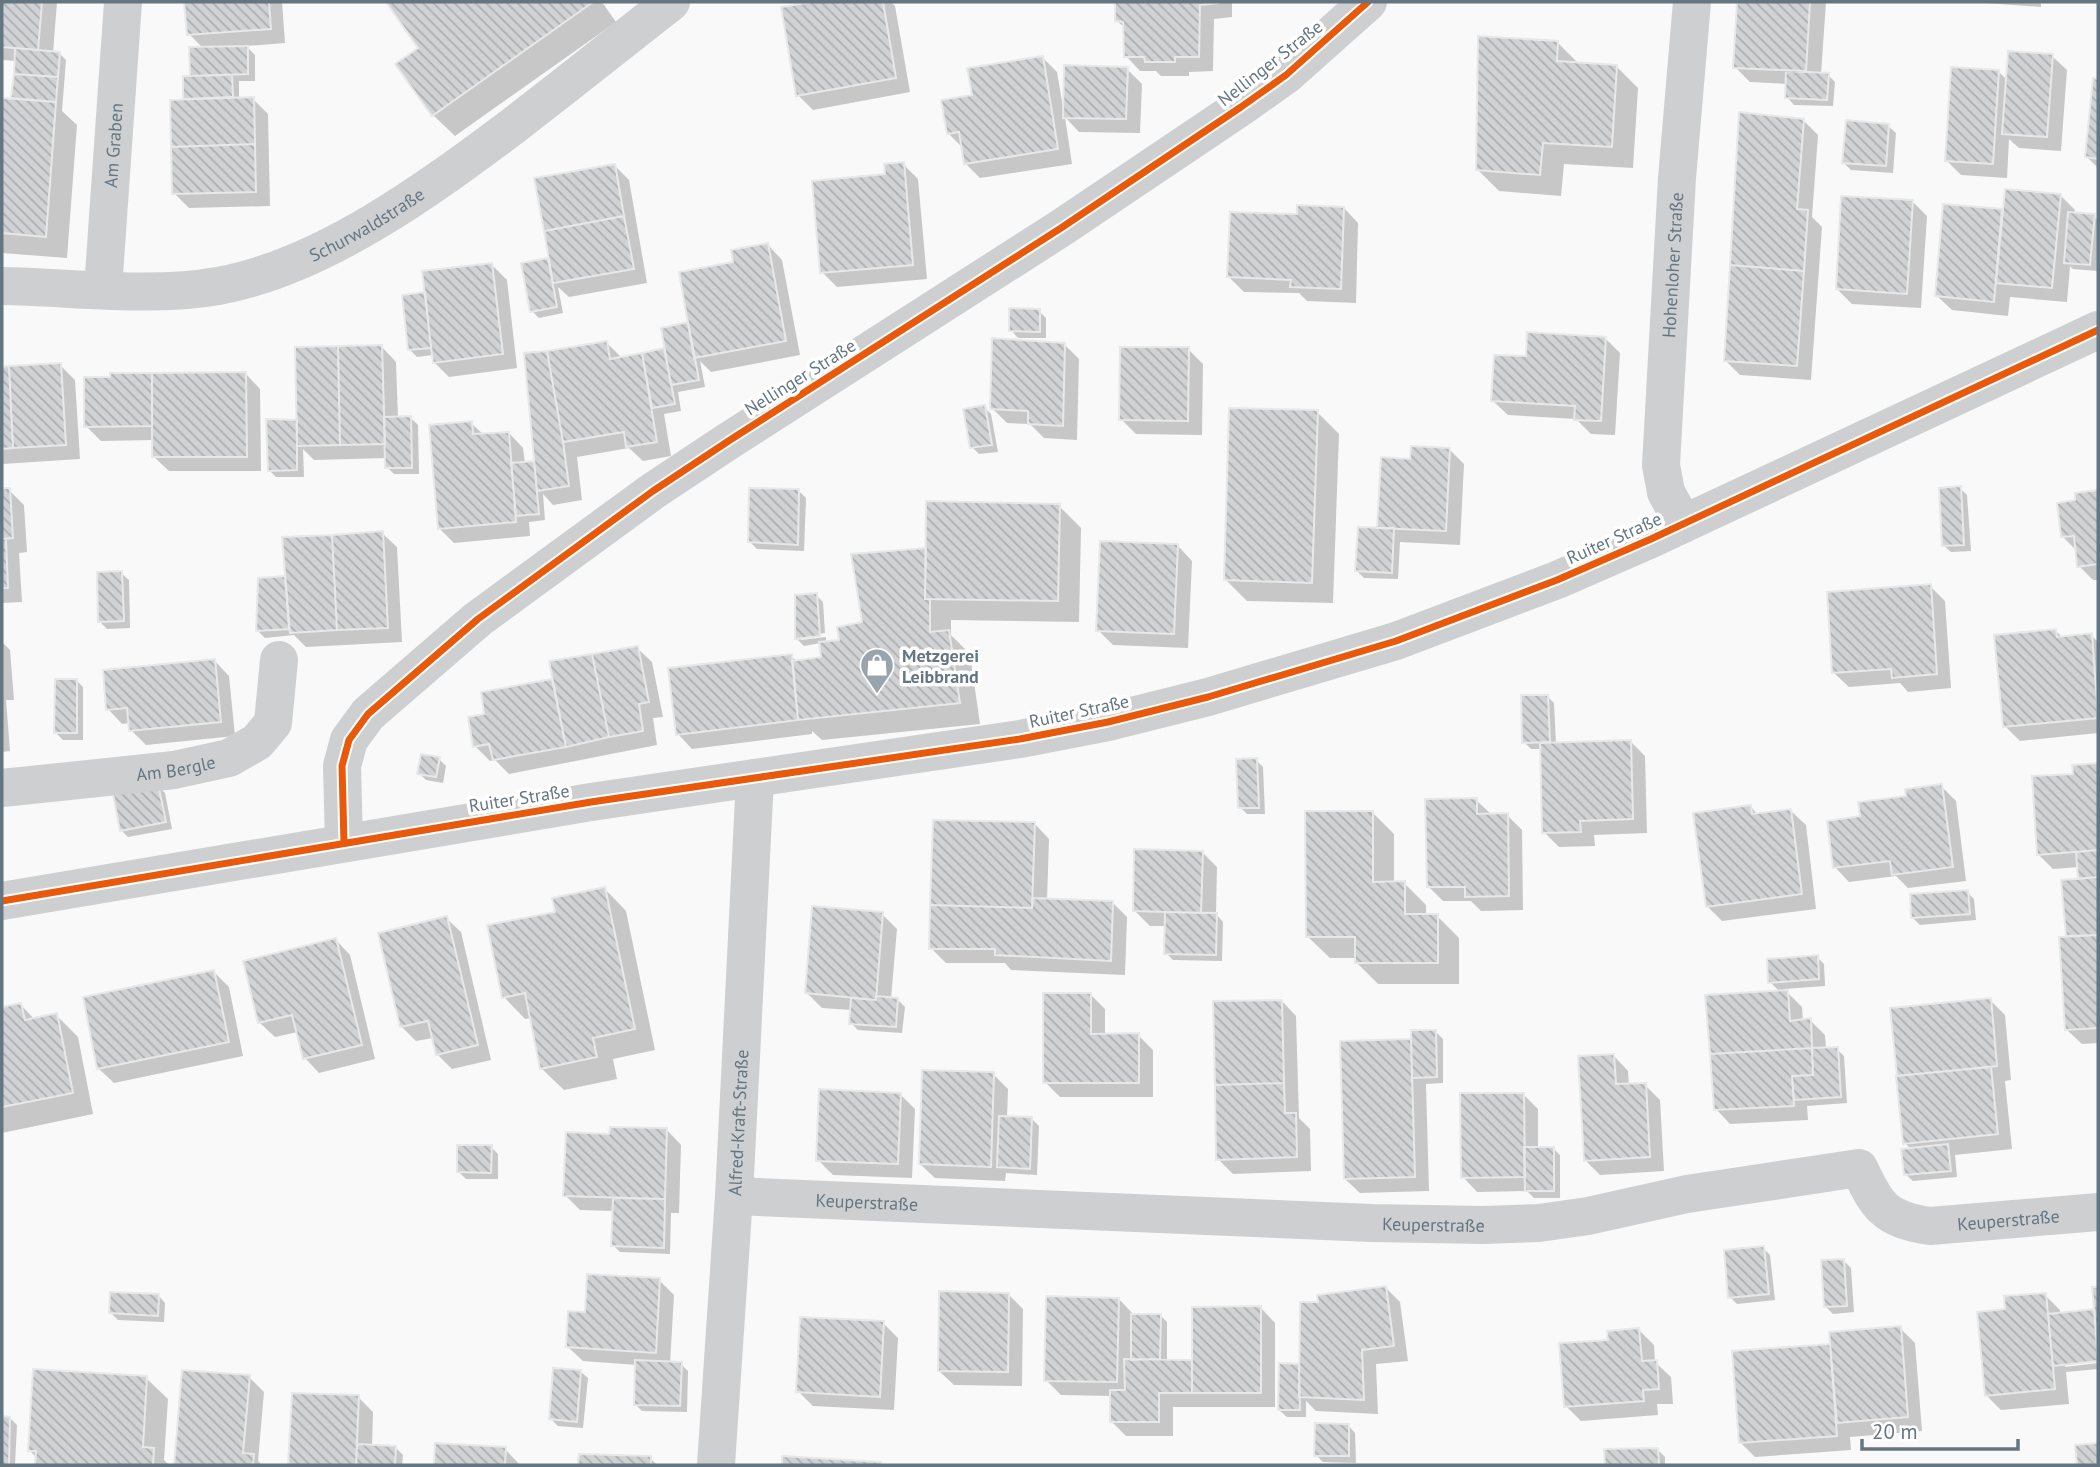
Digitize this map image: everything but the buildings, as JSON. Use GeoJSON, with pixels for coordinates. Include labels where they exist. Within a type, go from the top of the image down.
{"type":"FeatureCollection","features":[{"type":"Feature","properties":{"kind":"street","name":"Am Graben"},"geometry":{"type":"LineString","coordinates":[[103,289],[123,2]]}},
{"type":"Feature","properties":{"kind":"street","name":"Schurwaldstraße"},"geometry":{"type":"LineString","coordinates":[[2,286],[189,290],[256,277],[309,256],[423,191],[671,2]]}},
{"type":"Feature","properties":{"kind":"street","name":"Nellinger Straße"},"geometry":{"type":"LineString","coordinates":[[344,843],[342,766],[349,740],[368,715],[478,619],[528,580],[697,462],[1050,236],[1241,107],[1295,68],[1368,2]]}},
{"type":"Feature","properties":{"kind":"street","name":"Hohenloher Straße"},"geometry":{"type":"LineString","coordinates":[[1683,524],[1666,492],[1661,465],[1677,178],[1692,2]]}},
{"type":"Feature","properties":{"kind":"street","name":"Ruiter Straße"},"geometry":{"type":"LineString","coordinates":[[2,901],[344,843],[1020,739],[1108,722],[1208,697],[1396,641],[1557,580],[2098,330]]}},
{"type":"Feature","properties":{"kind":"street","name":"Am Bergle"},"geometry":{"type":"LineString","coordinates":[[2,788],[174,770],[229,758],[257,742],[273,723],[279,660]]}},
{"type":"Feature","properties":{"kind":"street","name":"Alfred-Kraft-Straße"},"geometry":{"type":"LineString","coordinates":[[716,1465],[734,1196],[755,778]]}},
{"type":"Feature","properties":{"kind":"street","name":"Keuperstraße"},"geometry":{"type":"LineString","coordinates":[[734,1196],[1372,1223],[1483,1225],[1539,1223],[1588,1216],[1687,1194],[1859,1168],[1876,1202],[1890,1214],[1908,1223],[1930,1226],[2098,1212]]}},
{"type":"Feature","properties":{"kind":"cycle path"},"geometry":{"type":"LineString","coordinates":[[344,843],[342,766],[349,740],[368,714],[478,619],[653,491],[1061,228],[1241,107],[1286,75],[1368,2]]}},
{"type":"Feature","properties":{"kind":"cycle path"},"geometry":{"type":"LineString","coordinates":[[2,901],[591,802],[1020,739],[1108,722],[1208,697],[1396,641],[1557,580],[1651,539],[2098,330]]}},
{"type":"Feature","properties":{"kind":"place","name":"Metzgerei Leibbrand"},"geometry":{"type":"Point","coordinates":[877,695]}}]}
